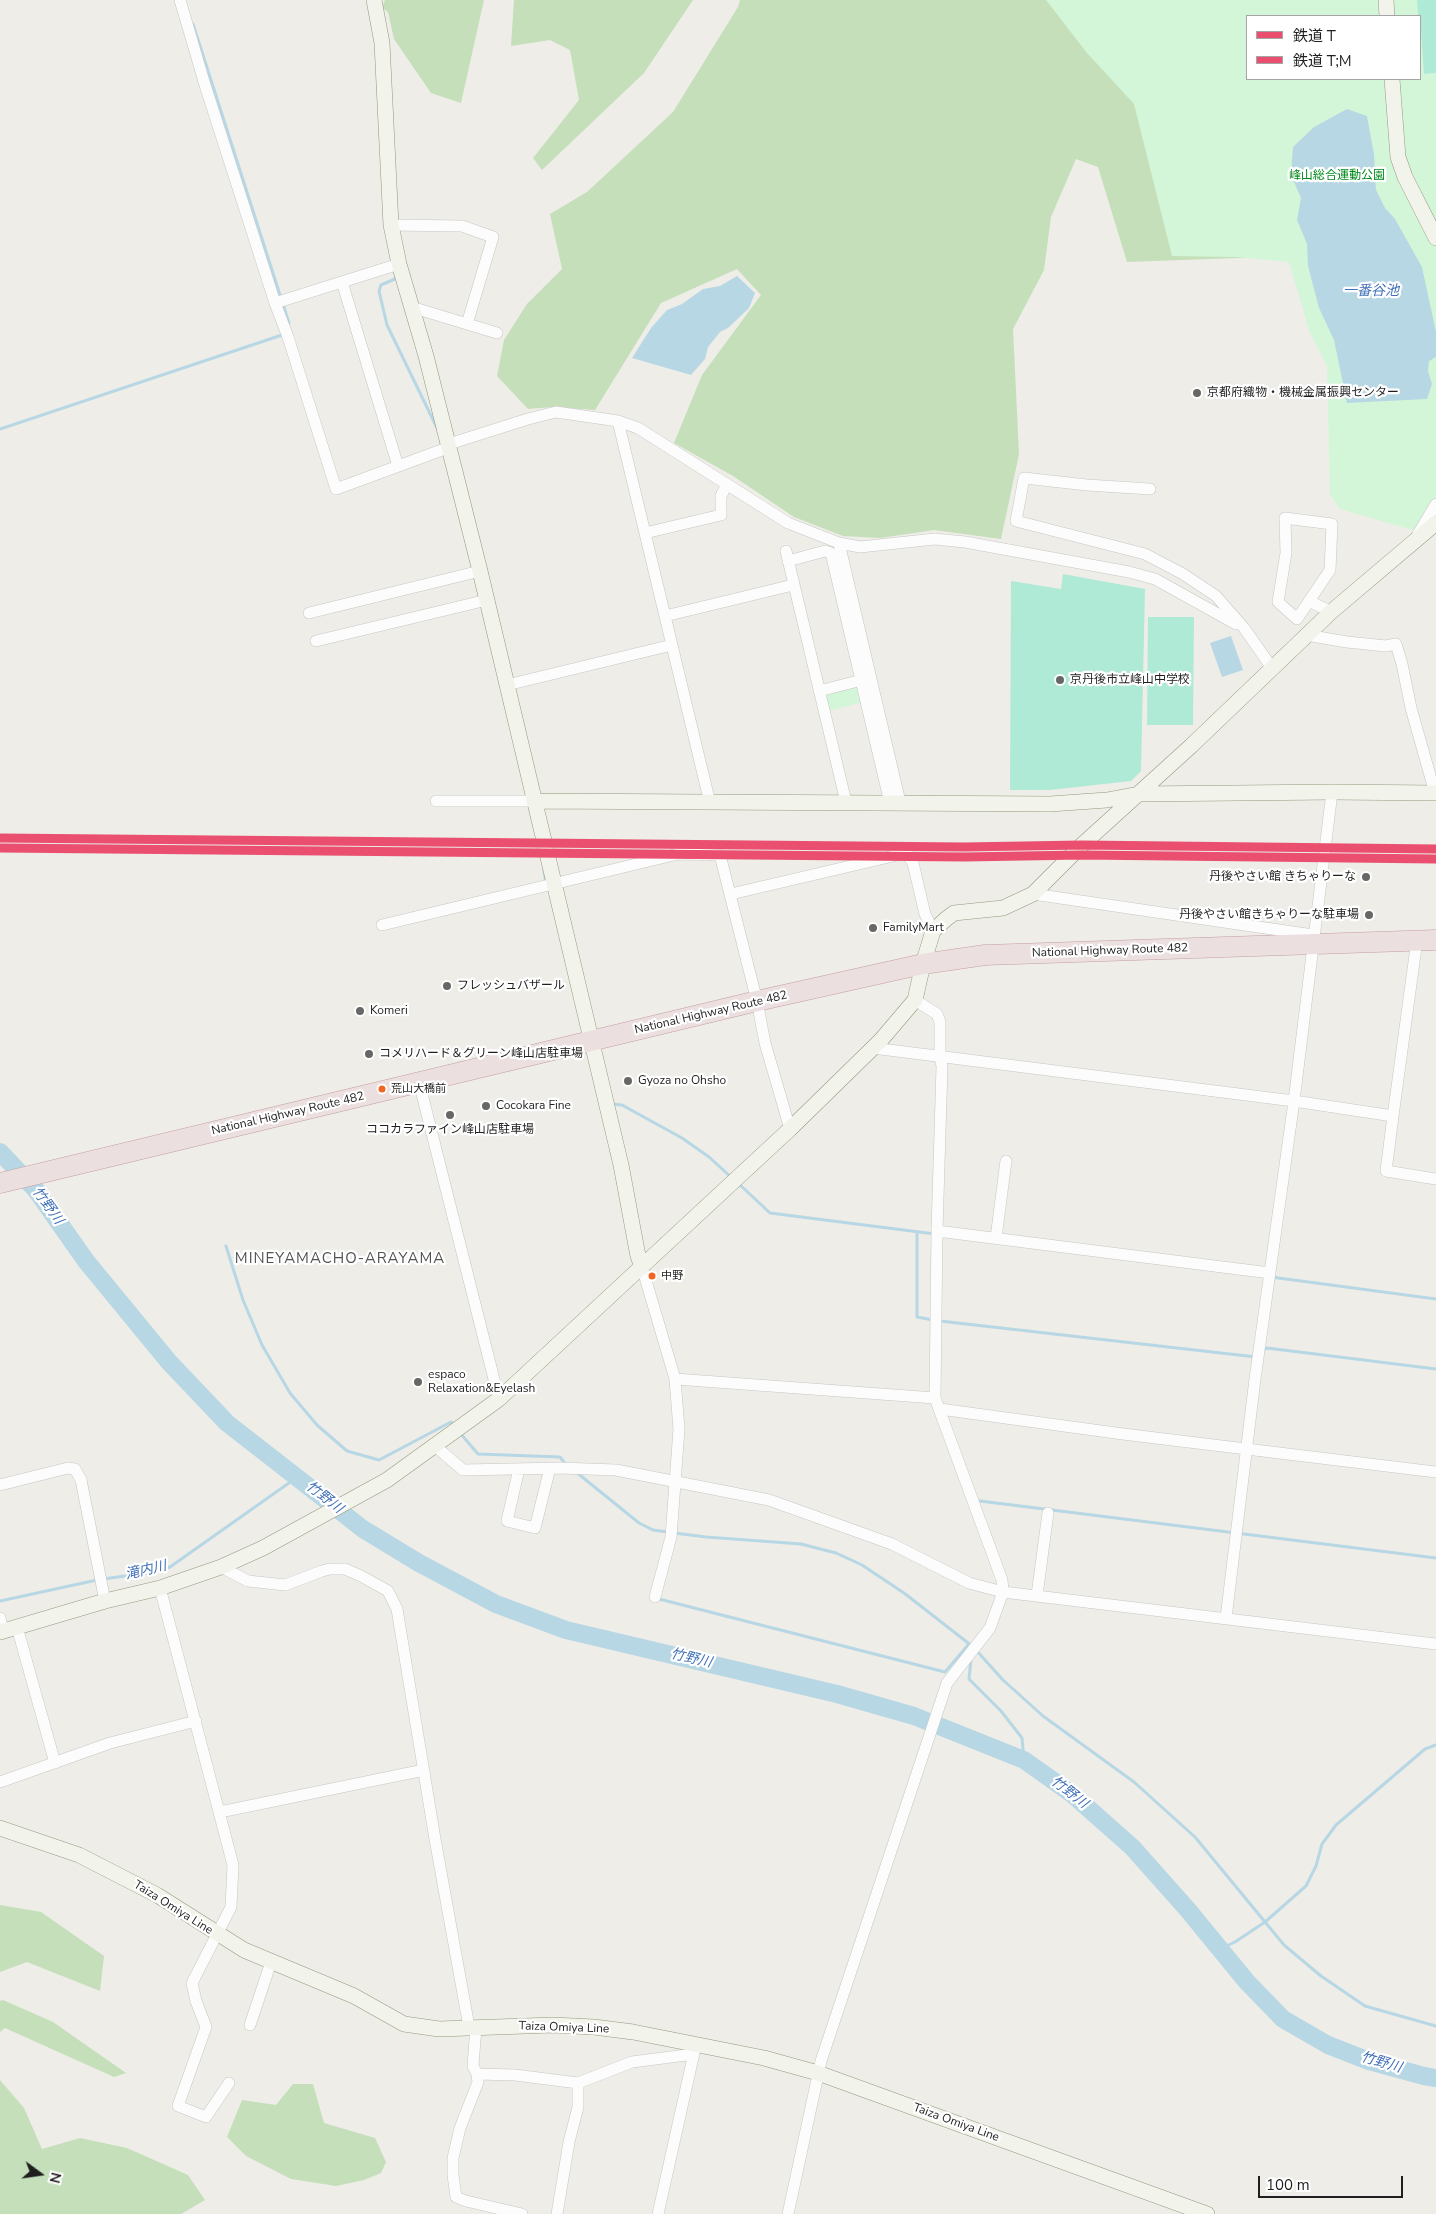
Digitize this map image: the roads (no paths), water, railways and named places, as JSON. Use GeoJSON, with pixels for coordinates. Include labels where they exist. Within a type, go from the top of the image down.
{"type":"FeatureCollection","features":[{"type":"Feature","properties":{"kind":"highway","name":"National Highway Route 482"},"geometry":{"type":"LineString","coordinates":[[0,1184],[758,1001],[923,964],[985,955],[1313,940],[1427,940]]}},
{"type":"Feature","properties":{"kind":"street"},"geometry":{"type":"LineString","coordinates":[[180,0],[275,303],[288,337],[336,489],[528,418],[556,412],[618,421],[638,428],[788,523],[839,544],[860,547],[935,539],[965,542],[1128,572],[1155,579],[1244,628]]}},
{"type":"Feature","properties":{"kind":"street"},"geometry":{"type":"LineString","coordinates":[[374,0],[382,43],[391,225],[399,264],[449,446],[487,600],[621,1165],[638,1256],[675,1379],[679,1429],[671,1537],[655,1597]]}},
{"type":"Feature","properties":{"kind":"street"},"geometry":{"type":"LineString","coordinates":[[1386,0],[1387,15]]}},
{"type":"Feature","properties":{"kind":"street"},"geometry":{"type":"LineString","coordinates":[[1392,80],[1398,157],[1405,177],[1436,238]]}},
{"type":"Feature","properties":{"kind":"street"},"geometry":{"type":"LineString","coordinates":[[391,225],[462,226],[493,237],[467,324]]}},
{"type":"Feature","properties":{"kind":"street"},"geometry":{"type":"LineString","coordinates":[[275,303],[399,264]]}},
{"type":"Feature","properties":{"kind":"street"},"geometry":{"type":"LineString","coordinates":[[342,282],[398,466]]}},
{"type":"Feature","properties":{"kind":"street"},"geometry":{"type":"LineString","coordinates":[[411,307],[497,333]]}},
{"type":"Feature","properties":{"kind":"street"},"geometry":{"type":"LineString","coordinates":[[618,421],[710,803]]}},
{"type":"Feature","properties":{"kind":"street"},"geometry":{"type":"LineString","coordinates":[[1150,489],[1024,478],[1016,521],[1145,554],[1183,574],[1216,596],[1244,628],[1272,668]]}},
{"type":"Feature","properties":{"kind":"street"},"geometry":{"type":"LineString","coordinates":[[646,532],[721,515],[721,496],[727,484]]}},
{"type":"Feature","properties":{"kind":"street"},"geometry":{"type":"LineString","coordinates":[[1414,542],[1436,504]]}},
{"type":"Feature","properties":{"kind":"street"},"geometry":{"type":"LineString","coordinates":[[1286,518],[1332,524],[1330,570],[1309,601],[1297,619],[1278,602],[1286,553],[1286,518]]}},
{"type":"Feature","properties":{"kind":"street"},"geometry":{"type":"LineString","coordinates":[[55,1763],[5,1627],[160,1588],[221,1567],[263,1548],[380,1484],[499,1399],[790,1129],[873,1048],[915,1000],[933,931],[954,913],[1003,908],[1033,894],[1082,845],[1139,794],[1331,612],[1436,523]]}},
{"type":"Feature","properties":{"kind":"street"},"geometry":{"type":"LineString","coordinates":[[839,544],[895,802]]}},
{"type":"Feature","properties":{"kind":"street"},"geometry":{"type":"LineString","coordinates":[[846,802],[787,556],[825,551],[831,553],[862,680],[895,802]]}},
{"type":"Feature","properties":{"kind":"street"},"geometry":{"type":"LineString","coordinates":[[310,613],[480,571]]}},
{"type":"Feature","properties":{"kind":"street"},"geometry":{"type":"LineString","coordinates":[[665,616],[793,585]]}},
{"type":"Feature","properties":{"kind":"street"},"geometry":{"type":"LineString","coordinates":[[316,641],[487,600]]}},
{"type":"Feature","properties":{"kind":"street"},"geometry":{"type":"LineString","coordinates":[[1309,601],[1331,612]]}},
{"type":"Feature","properties":{"kind":"street"},"geometry":{"type":"LineString","coordinates":[[436,801],[1050,804],[1107,800],[1139,794],[1332,792],[1436,794],[1411,708],[1396,644],[1386,646],[1306,636]]}},
{"type":"Feature","properties":{"kind":"street"},"geometry":{"type":"LineString","coordinates":[[507,685],[672,645]]}},
{"type":"Feature","properties":{"kind":"street"},"geometry":{"type":"LineString","coordinates":[[819,691],[862,680]]}},
{"type":"Feature","properties":{"kind":"street"},"geometry":{"type":"LineString","coordinates":[[1226,1618],[1294,1101],[1332,792]]}},
{"type":"Feature","properties":{"kind":"street"},"geometry":{"type":"LineString","coordinates":[[382,925],[678,854],[720,855],[758,1001],[765,1043],[790,1129]]}},
{"type":"Feature","properties":{"kind":"street"},"geometry":{"type":"LineString","coordinates":[[731,894],[906,854],[913,863],[925,914],[933,931]]}},
{"type":"Feature","properties":{"kind":"street"},"geometry":{"type":"LineString","coordinates":[[1033,894],[1313,940]]}},
{"type":"Feature","properties":{"kind":"street"},"geometry":{"type":"LineString","coordinates":[[1427,940],[1393,1116],[1386,1172],[1436,1179]]}},
{"type":"Feature","properties":{"kind":"street"},"geometry":{"type":"LineString","coordinates":[[788,2214],[818,2072],[924,1758],[947,1683],[990,1628],[1003,1592],[1002,1580],[936,1398],[937,1231],[942,1066],[940,1057],[940,1022],[937,1014],[915,1000]]}},
{"type":"Feature","properties":{"kind":"street"},"geometry":{"type":"LineString","coordinates":[[873,1048],[1294,1101],[1393,1116]]}},
{"type":"Feature","properties":{"kind":"street"},"geometry":{"type":"LineString","coordinates":[[419,1082],[499,1399]]}},
{"type":"Feature","properties":{"kind":"street"},"geometry":{"type":"LineString","coordinates":[[996,1238],[1006,1161]]}},
{"type":"Feature","properties":{"kind":"street"},"geometry":{"type":"LineString","coordinates":[[937,1231],[1270,1273]]}},
{"type":"Feature","properties":{"kind":"street"},"geometry":{"type":"LineString","coordinates":[[675,1379],[936,1398]]}},
{"type":"Feature","properties":{"kind":"street"},"geometry":{"type":"LineString","coordinates":[[940,1409],[1123,1434],[1436,1472]]}},
{"type":"Feature","properties":{"kind":"street"},"geometry":{"type":"LineString","coordinates":[[435,1446],[464,1470],[550,1468],[616,1470],[768,1500],[892,1544],[969,1583],[1003,1592],[1436,1644]]}},
{"type":"Feature","properties":{"kind":"street"},"geometry":{"type":"LineString","coordinates":[[0,1485],[68,1468],[75,1469],[80,1480],[105,1601]]}},
{"type":"Feature","properties":{"kind":"street"},"geometry":{"type":"LineString","coordinates":[[520,1469],[507,1521],[536,1528],[550,1468]]}},
{"type":"Feature","properties":{"kind":"street"},"geometry":{"type":"LineString","coordinates":[[1037,1595],[1048,1512]]}},
{"type":"Feature","properties":{"kind":"street"},"geometry":{"type":"LineString","coordinates":[[221,1567],[248,1581],[285,1585],[322,1571],[330,1569],[344,1570],[361,1576],[388,1591],[397,1610],[424,1770],[473,2027],[473,2066],[478,2082],[460,2128],[453,2158],[452,2175],[456,2197],[522,2214]]}},
{"type":"Feature","properties":{"kind":"street"},"geometry":{"type":"LineString","coordinates":[[160,1588],[233,1865],[231,1907],[218,1936],[192,1983],[196,2001],[206,2026],[178,2106],[206,2117],[228,2083]]}},
{"type":"Feature","properties":{"kind":"street"},"geometry":{"type":"LineString","coordinates":[[0,1782],[110,1743],[196,1721]]}},
{"type":"Feature","properties":{"kind":"street"},"geometry":{"type":"LineString","coordinates":[[220,1812],[424,1770]]}},
{"type":"Feature","properties":{"kind":"street","name":"Taiza Omiya Line"},"geometry":{"type":"LineString","coordinates":[[0,1828],[79,1855],[157,1895],[218,1936],[244,1950],[354,1996],[404,2024],[439,2029],[473,2027],[594,2027],[695,2049],[764,2058],[818,2072],[1207,2214]]}},
{"type":"Feature","properties":{"kind":"street"},"geometry":{"type":"LineString","coordinates":[[250,2025],[271,1962]]}},
{"type":"Feature","properties":{"kind":"street"},"geometry":{"type":"LineString","coordinates":[[477,2074],[515,2075],[578,2083],[632,2062],[695,2049],[658,2214]]}},
{"type":"Feature","properties":{"kind":"street"},"geometry":{"type":"LineString","coordinates":[[557,2214],[569,2142],[578,2107],[578,2083]]}},
{"type":"Feature","properties":{"kind":"water","name":"一番谷池"},"geometry":{"type":"Polygon","coordinates":[[[1347,109],[1367,116],[1374,154],[1376,190],[1385,208],[1395,219],[1422,267],[1436,332],[1436,357],[1429,361],[1428,371],[1432,384],[1427,399],[1347,403],[1334,340],[1319,308],[1308,266],[1307,244],[1297,220],[1301,198],[1291,175],[1293,147],[1314,127],[1347,109]]]}},
{"type":"Feature","properties":{"kind":"water"},"geometry":{"type":"Polygon","coordinates":[[[737,276],[755,293],[749,308],[728,328],[720,332],[708,347],[705,359],[691,375],[632,358],[651,328],[667,310],[682,304],[703,289],[720,286],[737,276]]]}},
{"type":"Feature","properties":{"kind":"water"},"geometry":{"type":"Polygon","coordinates":[[[1231,636],[1243,670],[1222,677],[1210,643],[1231,636]]]}},
{"type":"Feature","properties":{"kind":"waterway"},"geometry":{"type":"LineString","coordinates":[[193,24],[289,323],[288,325]]}},
{"type":"Feature","properties":{"kind":"waterway"},"geometry":{"type":"LineString","coordinates":[[396,276],[395,279],[381,285],[379,291],[387,325],[438,430]]}},
{"type":"Feature","properties":{"kind":"waterway"},"geometry":{"type":"LineString","coordinates":[[0,429],[284,333]]}},
{"type":"Feature","properties":{"kind":"waterway"},"geometry":{"type":"LineString","coordinates":[[544,870],[546,884]]}},
{"type":"Feature","properties":{"kind":"waterway"},"geometry":{"type":"LineString","coordinates":[[612,1104],[622,1105],[682,1138],[709,1157],[732,1178]]}},
{"type":"Feature","properties":{"kind":"waterway","name":"竹野川"},"geometry":{"type":"LineString","coordinates":[[0,1152],[36,1190],[86,1261],[169,1362],[227,1423],[363,1529],[419,1563],[496,1604],[566,1630],[837,1694],[914,1716],[1024,1760],[1072,1794],[1132,1847],[1188,1910],[1247,1982],[1283,2019],[1328,2045],[1369,2061],[1436,2078]]}},
{"type":"Feature","properties":{"kind":"waterway"},"geometry":{"type":"LineString","coordinates":[[739,1184],[770,1213],[935,1234]]}},
{"type":"Feature","properties":{"kind":"waterway"},"geometry":{"type":"LineString","coordinates":[[917,1232],[917,1317],[933,1320]]}},
{"type":"Feature","properties":{"kind":"waterway"},"geometry":{"type":"LineString","coordinates":[[226,1246],[243,1300],[262,1345],[290,1393],[317,1425],[347,1451],[379,1460],[451,1422],[454,1426]]}},
{"type":"Feature","properties":{"kind":"waterway"},"geometry":{"type":"LineString","coordinates":[[1271,1277],[1436,1299]]}},
{"type":"Feature","properties":{"kind":"waterway"},"geometry":{"type":"LineString","coordinates":[[940,1321],[1256,1357]]}},
{"type":"Feature","properties":{"kind":"waterway"},"geometry":{"type":"LineString","coordinates":[[1262,1351],[1267,1348],[1436,1369]]}},
{"type":"Feature","properties":{"kind":"waterway"},"geometry":{"type":"LineString","coordinates":[[460,1433],[478,1454],[560,1457],[567,1466]]}},
{"type":"Feature","properties":{"kind":"waterway"},"geometry":{"type":"LineString","coordinates":[[576,1472],[639,1523],[653,1530],[668,1532]]}},
{"type":"Feature","properties":{"kind":"waterway","name":"滝内川"},"geometry":{"type":"LineString","coordinates":[[103,1579],[148,1573],[170,1567],[296,1478]]}},
{"type":"Feature","properties":{"kind":"waterway"},"geometry":{"type":"LineString","coordinates":[[980,1501],[1436,1558]]}},
{"type":"Feature","properties":{"kind":"waterway"},"geometry":{"type":"LineString","coordinates":[[674,1533],[801,1544],[836,1553],[862,1565],[904,1593],[972,1646]]}},
{"type":"Feature","properties":{"kind":"waterway","name":"滝内川"},"geometry":{"type":"LineString","coordinates":[[0,1601],[97,1580]]}},
{"type":"Feature","properties":{"kind":"waterway"},"geometry":{"type":"LineString","coordinates":[[659,1599],[945,1672],[969,1644]]}},
{"type":"Feature","properties":{"kind":"waterway"},"geometry":{"type":"LineString","coordinates":[[976,1650],[1003,1680],[1043,1716],[1134,1782],[1195,1837],[1284,1945],[1321,1976],[1365,2006],[1436,2026]]}},
{"type":"Feature","properties":{"kind":"waterway"},"geometry":{"type":"LineString","coordinates":[[971,1659],[969,1679],[1001,1711],[1022,1738],[1024,1760]]}},
{"type":"Feature","properties":{"kind":"waterway"},"geometry":{"type":"LineString","coordinates":[[1220,1949],[1235,1942],[1265,1922],[1306,1886],[1316,1866],[1322,1844],[1336,1825],[1425,1749],[1436,1745]]}},
{"type":"Feature","properties":{"kind":"rail line","name":"T"},"geometry":{"type":"LineString","coordinates":[[0,838],[964,847],[1082,845],[1436,849]]}},
{"type":"Feature","properties":{"kind":"rail line","name":"T;M"},"geometry":{"type":"LineString","coordinates":[[0,848],[964,857],[1082,855],[1436,859]]}},
{"type":"Feature","properties":{"kind":"place","name":"京都府織物・機械金属振興センター"},"geometry":{"type":"Point","coordinates":[1197,393]}},
{"type":"Feature","properties":{"kind":"place","name":"京丹後市立峰山中学校"},"geometry":{"type":"Point","coordinates":[1060,680]}},
{"type":"Feature","properties":{"kind":"place","name":"丹後やさい館 きちゃりーな"},"geometry":{"type":"Point","coordinates":[1366,877]}},
{"type":"Feature","properties":{"kind":"place","name":"丹後やさい館きちゃりーな駐車場"},"geometry":{"type":"Point","coordinates":[1369,915]}},
{"type":"Feature","properties":{"kind":"place","name":"FamilyMart"},"geometry":{"type":"Point","coordinates":[873,928]}},
{"type":"Feature","properties":{"kind":"place","name":"フレッシュバザール"},"geometry":{"type":"Point","coordinates":[447,986]}},
{"type":"Feature","properties":{"kind":"place","name":"Komeri"},"geometry":{"type":"Point","coordinates":[360,1011]}},
{"type":"Feature","properties":{"kind":"place","name":"コメリハード＆グリーン峰山店駐車場"},"geometry":{"type":"Point","coordinates":[369,1054]}},
{"type":"Feature","properties":{"kind":"place","name":"Gyoza no Ohsho"},"geometry":{"type":"Point","coordinates":[628,1081]}},
{"type":"Feature","properties":{"kind":"place","name":"荒山大橋前"},"geometry":{"type":"Point","coordinates":[382,1089]}},
{"type":"Feature","properties":{"kind":"place","name":"Cocokara Fine"},"geometry":{"type":"Point","coordinates":[486,1106]}},
{"type":"Feature","properties":{"kind":"place","name":"ココカラファイン峰山店駐車場"},"geometry":{"type":"Point","coordinates":[450,1115]}},
{"type":"Feature","properties":{"kind":"place","name":"中野"},"geometry":{"type":"Point","coordinates":[652,1276]}},
{"type":"Feature","properties":{"kind":"place","name":"espaco Relaxation&Eyelash"},"geometry":{"type":"Point","coordinates":[418,1382]}},
{"type":"Feature","properties":{"kind":"district","name":"MINEYAMACHO-ARAYAMA"},"geometry":{"type":"Point","coordinates":[340,1259]}},
{"type":"Feature","properties":{"kind":"park label","name":"峰山総合運動公園"},"geometry":{"type":"Point","coordinates":[1337,176]}}]}
